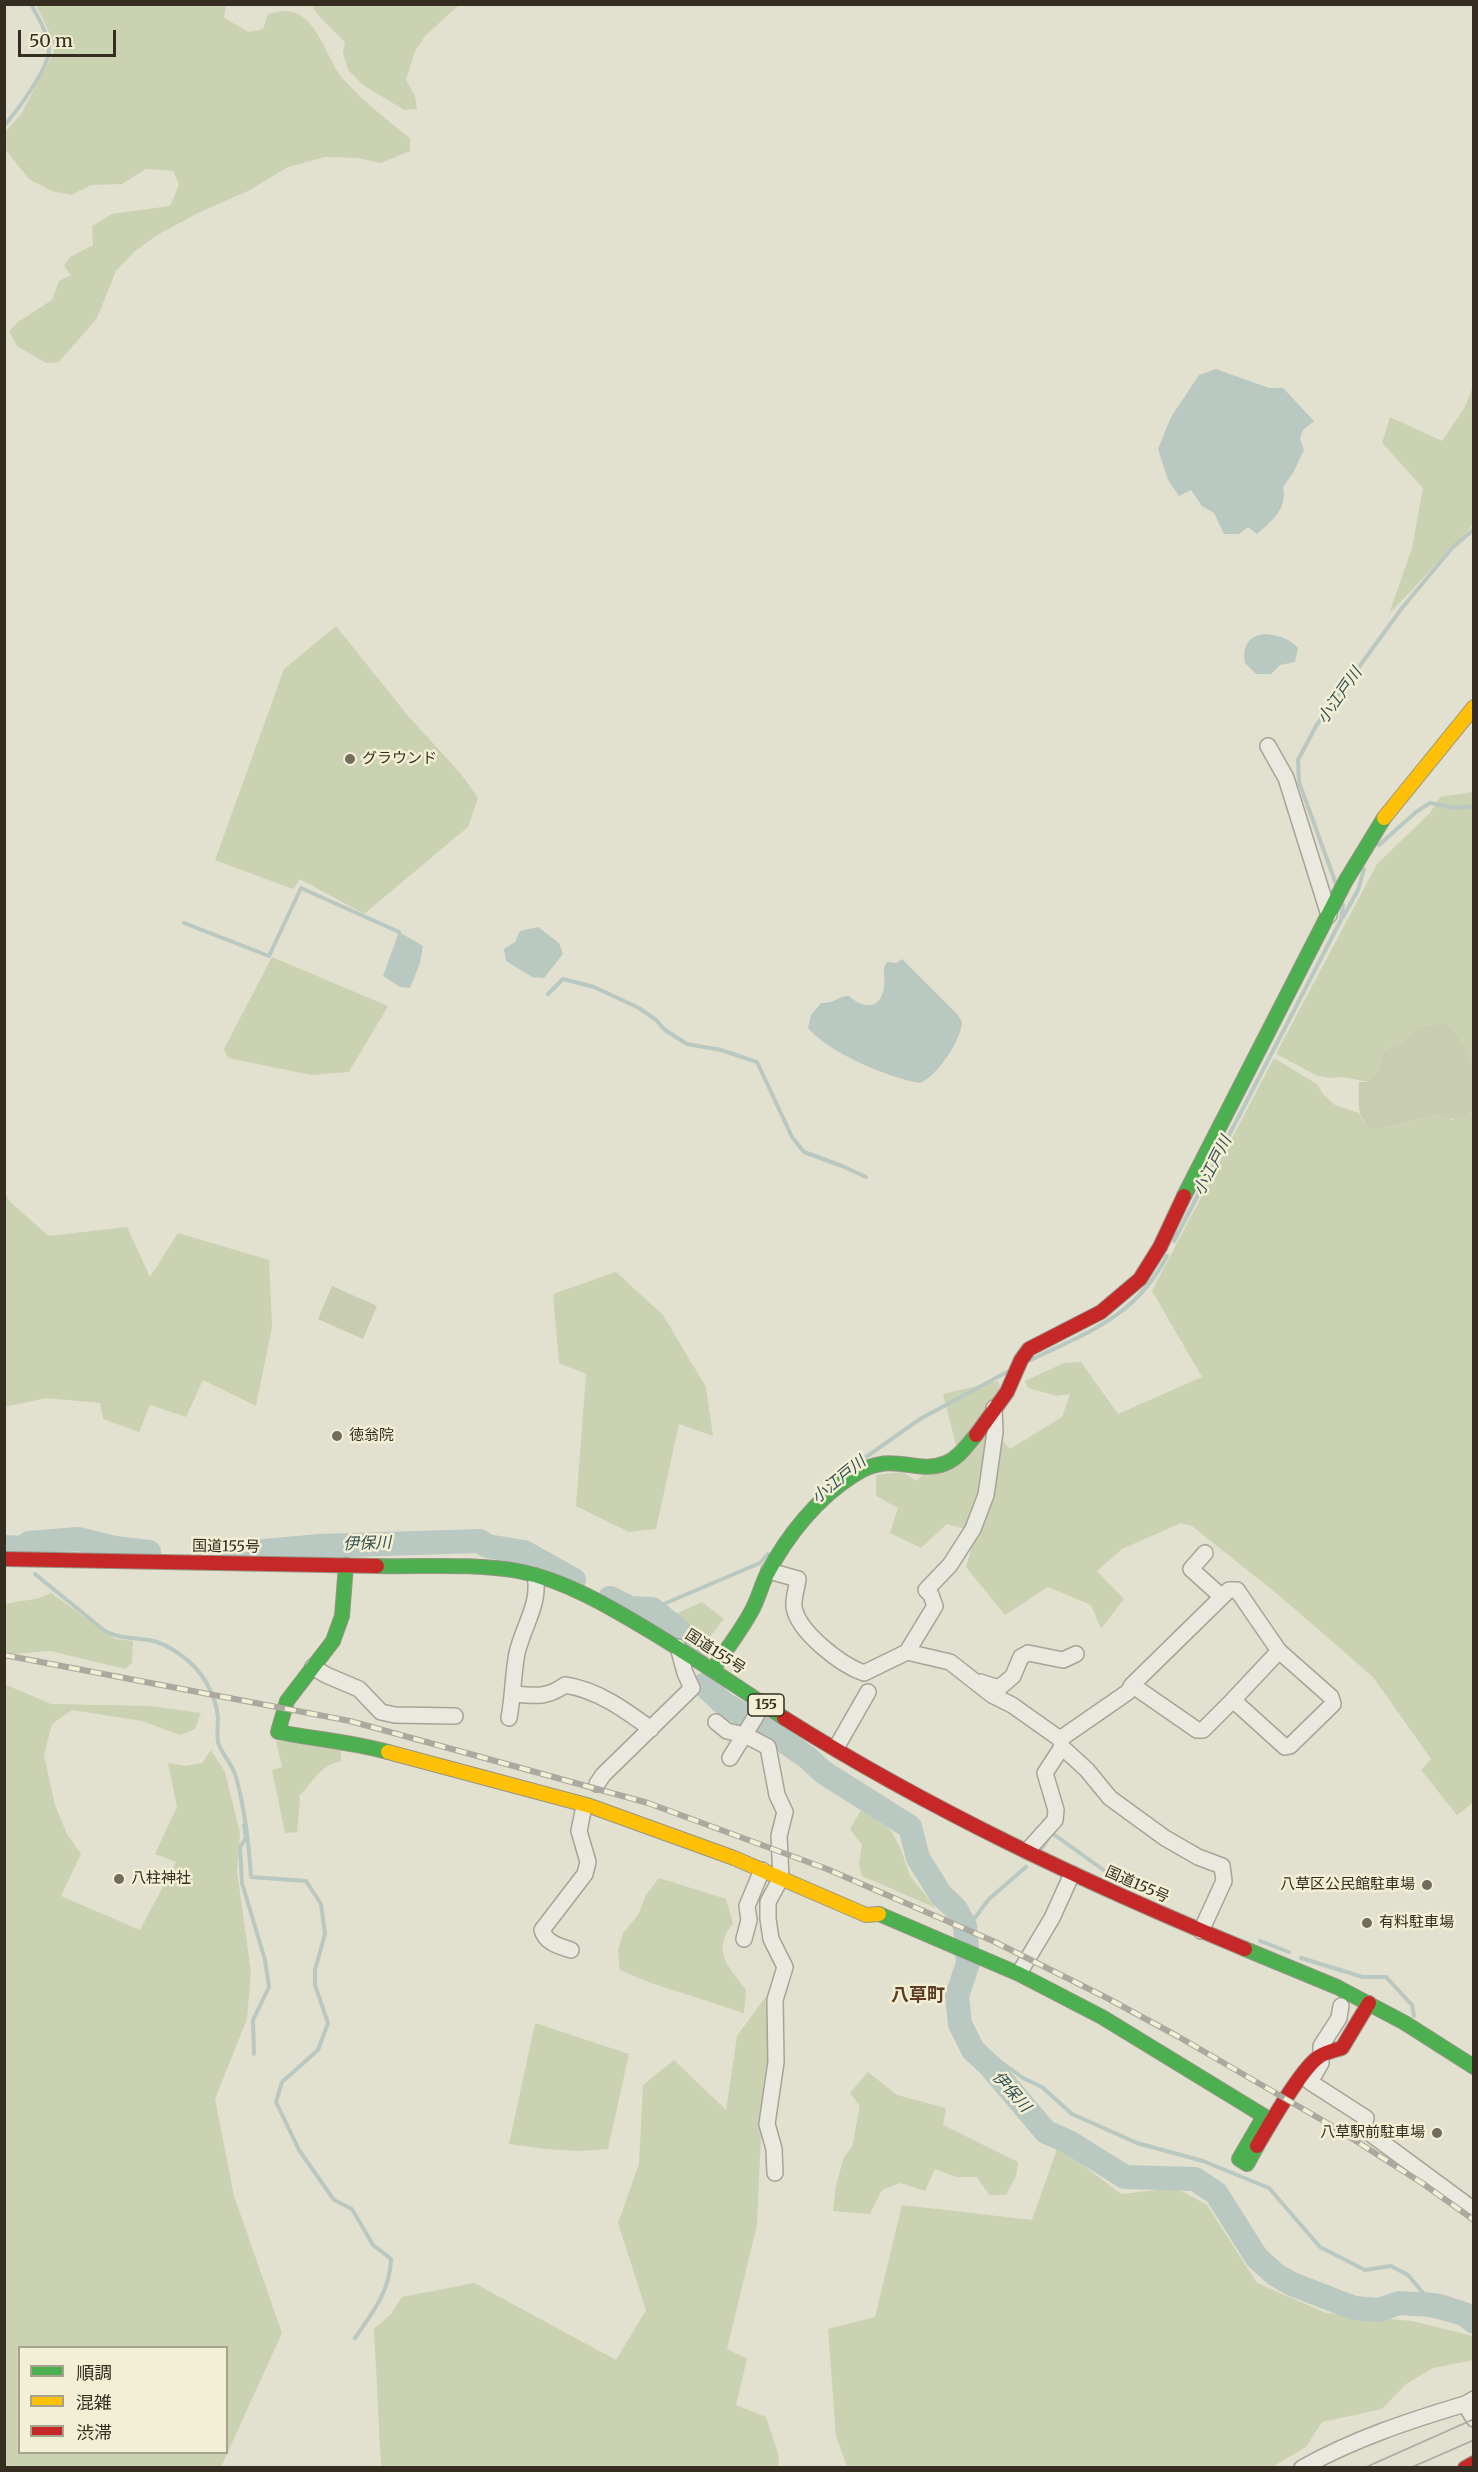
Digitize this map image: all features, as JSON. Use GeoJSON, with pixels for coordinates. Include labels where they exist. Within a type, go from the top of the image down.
{"type":"FeatureCollection","features":[{"type":"Feature","properties":{"kind":"main road"},"geometry":{"type":"LineString","coordinates":[[713,1669],[756,1603],[769,1571],[792,1534],[847,1479],[871,1465],[889,1462],[929,1467],[944,1465],[957,1456],[1007,1392],[1020,1358],[1029,1349],[1101,1312],[1140,1279],[1160,1247],[1198,1165],[1345,882],[1386,815],[1473,707]]}},
{"type":"Feature","properties":{"kind":"main road","name":"国道155号"},"geometry":{"type":"LineString","coordinates":[[4,1559],[474,1568],[517,1571],[535,1576],[613,1609],[713,1669],[753,1720],[836,1748],[920,1799],[1072,1874],[1205,1923],[1369,2003],[1405,2023],[1473,2067]]}},
{"type":"Feature","properties":{"kind":"main road"},"geometry":{"type":"LineString","coordinates":[[346,1565],[339,1627],[327,1651],[287,1701],[278,1732],[318,1740],[354,1743],[590,1806],[762,1870],[866,1915],[876,1913],[1020,1972],[1102,2018],[1264,2116],[1239,2159],[1246,2164],[1311,2063],[1322,2055],[1342,2048],[1369,2003]]}},
{"type":"Feature","properties":{"kind":"street"},"geometry":{"type":"LineString","coordinates":[[1268,746],[1286,778],[1331,910]]}},
{"type":"Feature","properties":{"kind":"street"},"geometry":{"type":"LineString","coordinates":[[769,1571],[798,1579],[794,1603],[799,1620],[815,1640],[852,1669],[864,1673],[907,1652],[935,1606],[932,1595],[926,1590],[961,1550],[973,1529],[983,1503],[995,1432],[994,1408]]}},
{"type":"Feature","properties":{"kind":"street"},"geometry":{"type":"LineString","coordinates":[[1206,1553],[1191,1569],[1222,1597]]}},
{"type":"Feature","properties":{"kind":"street"},"geometry":{"type":"LineString","coordinates":[[509,1718],[514,1694],[517,1654],[536,1597],[538,1586],[535,1576]]}},
{"type":"Feature","properties":{"kind":"street"},"geometry":{"type":"LineString","coordinates":[[1027,1851],[1055,1820],[1056,1810],[1045,1773],[1061,1743],[1128,1692],[1132,1685],[1229,1590],[1237,1590],[1279,1651],[1331,1697],[1333,1704],[1290,1746],[1285,1747],[1233,1700]]}},
{"type":"Feature","properties":{"kind":"street"},"geometry":{"type":"LineString","coordinates":[[597,1784],[603,1775],[692,1688],[678,1647]]}},
{"type":"Feature","properties":{"kind":"street"},"geometry":{"type":"LineString","coordinates":[[1132,1685],[1197,1730],[1203,1730],[1279,1651]]}},
{"type":"Feature","properties":{"kind":"street"},"geometry":{"type":"LineString","coordinates":[[907,1652],[950,1662],[992,1695],[1012,1705],[1061,1743],[1088,1770],[1110,1798],[1165,1838],[1198,1857],[1222,1866],[1224,1881],[1205,1923]]}},
{"type":"Feature","properties":{"kind":"street"},"geometry":{"type":"LineString","coordinates":[[977,1681],[999,1688],[1013,1676],[1021,1658],[1028,1653],[1063,1660],[1076,1654]]}},
{"type":"Feature","properties":{"kind":"street"},"geometry":{"type":"LineString","coordinates":[[313,1667],[326,1676],[360,1689],[381,1712],[395,1715],[455,1716]]}},
{"type":"Feature","properties":{"kind":"street"},"geometry":{"type":"LineString","coordinates":[[514,1694],[543,1695],[554,1693],[565,1685],[577,1686],[619,1705],[651,1729]]}},
{"type":"Feature","properties":{"kind":"street"},"geometry":{"type":"LineString","coordinates":[[836,1748],[868,1692]]}},
{"type":"Feature","properties":{"kind":"street"},"geometry":{"type":"LineString","coordinates":[[717,1722],[727,1731],[753,1720]]}},
{"type":"Feature","properties":{"kind":"street"},"geometry":{"type":"LineString","coordinates":[[730,1758],[753,1720]]}},
{"type":"Feature","properties":{"kind":"street"},"geometry":{"type":"LineString","coordinates":[[753,1720],[768,1747],[777,1795],[785,1812],[779,1836],[781,1878],[768,1902],[771,1939],[784,1968],[775,2000],[776,2062],[767,2124],[774,2149],[775,2173]]}},
{"type":"Feature","properties":{"kind":"street"},"geometry":{"type":"LineString","coordinates":[[571,1950],[555,1945],[544,1936],[542,1930],[585,1874],[588,1862],[579,1831],[584,1806]]}},
{"type":"Feature","properties":{"kind":"street"},"geometry":{"type":"LineString","coordinates":[[744,1939],[748,1920],[747,1906],[762,1870]]}},
{"type":"Feature","properties":{"kind":"street"},"geometry":{"type":"LineString","coordinates":[[1020,1972],[1052,1918],[1072,1874]]}},
{"type":"Feature","properties":{"kind":"street"},"geometry":{"type":"LineString","coordinates":[[1341,2006],[1339,2018],[1321,2046],[1321,2063],[1310,2082],[1366,2118],[1364,2129],[1473,2210]]}},
{"type":"Feature","properties":{"kind":"street"},"geometry":{"type":"LineString","coordinates":[[1302,2468],[1332,2451],[1399,2424],[1469,2401],[1473,2419]]}},
{"type":"Feature","properties":{"kind":"green space"},"geometry":{"type":"Polygon","coordinates":[[[36,5],[226,5],[224,18],[249,32],[263,29],[268,14],[286,11],[297,13],[313,28],[344,80],[384,118],[410,138],[410,151],[381,163],[358,158],[325,157],[288,167],[250,190],[198,213],[159,234],[135,251],[116,271],[97,318],[59,362],[46,363],[17,346],[9,331],[18,322],[52,300],[59,281],[71,275],[64,266],[70,257],[93,245],[92,226],[112,214],[170,206],[179,185],[173,171],[146,169],[122,184],[91,185],[71,195],[52,191],[29,179],[12,158],[5,149],[5,132],[21,114],[54,52],[52,38],[36,5]]]}},
{"type":"Feature","properties":{"kind":"green space"},"geometry":{"type":"Polygon","coordinates":[[[312,5],[459,5],[425,36],[415,51],[406,80],[415,96],[417,109],[404,110],[363,85],[348,70],[343,53],[345,42],[318,15],[312,5]]]}},
{"type":"Feature","properties":{"kind":"green space"},"geometry":{"type":"Polygon","coordinates":[[[1473,386],[1473,525],[1389,614],[1412,548],[1423,488],[1382,443],[1390,417],[1442,441],[1465,407],[1473,386]]]}},
{"type":"Feature","properties":{"kind":"green space","name":"グラウンド"},"geometry":{"type":"Polygon","coordinates":[[[336,626],[409,717],[461,774],[478,798],[468,827],[364,914],[300,879],[293,889],[215,860],[284,669],[336,626]]]}},
{"type":"Feature","properties":{"kind":"green space"},"geometry":{"type":"Polygon","coordinates":[[[1473,792],[1473,1065],[1414,1031],[1400,1045],[1383,1050],[1379,1070],[1369,1082],[1342,1077],[1318,1076],[1276,1054],[1377,864],[1430,813],[1440,797],[1473,792]]]}},
{"type":"Feature","properties":{"kind":"green space"},"geometry":{"type":"Polygon","coordinates":[[[272,957],[388,1006],[349,1072],[311,1075],[228,1058],[224,1049],[272,957]]]}},
{"type":"Feature","properties":{"kind":"green space"},"geometry":{"type":"Polygon","coordinates":[[[1446,1024],[1464,1045],[1473,1065],[1473,1110],[1451,1119],[1438,1114],[1375,1130],[1369,1126],[1361,1116],[1359,1082],[1369,1082],[1379,1070],[1383,1050],[1400,1045],[1414,1031],[1425,1026],[1446,1024]]]}},
{"type":"Feature","properties":{"kind":"green space"},"geometry":{"type":"Polygon","coordinates":[[[1274,1058],[1317,1084],[1323,1094],[1335,1105],[1359,1113],[1363,1122],[1375,1130],[1438,1114],[1452,1120],[1473,1110],[1474,1802],[1457,1815],[1421,1770],[1431,1759],[1373,1677],[1281,1597],[1192,1526],[1181,1523],[1122,1549],[1097,1571],[1124,1599],[1101,1629],[1091,1605],[1048,1587],[1005,1615],[966,1567],[976,1532],[947,1524],[921,1548],[890,1533],[898,1508],[876,1496],[876,1475],[903,1472],[916,1481],[956,1445],[943,1394],[998,1381],[1001,1389],[980,1416],[1010,1449],[1062,1417],[1070,1394],[1057,1396],[1028,1388],[1025,1381],[1064,1363],[1081,1362],[1118,1414],[1202,1377],[1152,1291],[1274,1058]]]}},
{"type":"Feature","properties":{"kind":"green space"},"geometry":{"type":"Polygon","coordinates":[[[4,1191],[10,1202],[49,1236],[127,1227],[150,1277],[178,1233],[269,1260],[272,1327],[256,1406],[203,1380],[186,1417],[150,1405],[139,1432],[103,1419],[100,1403],[46,1398],[5,1407],[4,1191]]]}},
{"type":"Feature","properties":{"kind":"green space"},"geometry":{"type":"Polygon","coordinates":[[[616,1272],[663,1315],[706,1387],[713,1436],[679,1424],[656,1529],[629,1532],[576,1506],[586,1374],[559,1363],[553,1294],[616,1272]]]}},
{"type":"Feature","properties":{"kind":"green space"},"geometry":{"type":"Polygon","coordinates":[[[332,1286],[377,1306],[363,1339],[318,1319],[332,1286]]]}},
{"type":"Feature","properties":{"kind":"green space"},"geometry":{"type":"Polygon","coordinates":[[[51,1593],[115,1639],[133,1641],[132,1663],[125,1669],[50,1651],[14,1654],[5,1652],[5,1604],[35,1599],[51,1593]]]}},
{"type":"Feature","properties":{"kind":"green space"},"geometry":{"type":"Polygon","coordinates":[[[702,1602],[724,1619],[705,1643],[671,1616],[702,1602]]]}},
{"type":"Feature","properties":{"kind":"green space"},"geometry":{"type":"Polygon","coordinates":[[[4,1684],[51,1704],[150,1706],[201,1713],[195,1729],[180,1735],[142,1721],[72,1710],[52,1724],[44,1755],[55,1805],[67,1834],[81,1854],[61,1896],[140,1930],[176,1862],[155,1854],[177,1807],[168,1763],[186,1766],[202,1763],[211,1750],[225,1772],[240,1833],[237,1871],[251,1972],[247,2019],[215,2099],[234,2196],[282,2333],[228,2452],[228,2346],[18,2346],[18,2454],[227,2454],[221,2467],[5,2467],[4,1684]]]}},
{"type":"Feature","properties":{"kind":"green space"},"geometry":{"type":"Polygon","coordinates":[[[276,1741],[341,1741],[341,1761],[321,1771],[299,1796],[297,1832],[285,1833],[272,1770],[282,1767],[276,1741]]]}},
{"type":"Feature","properties":{"kind":"green space"},"geometry":{"type":"Polygon","coordinates":[[[861,1810],[890,1829],[900,1847],[910,1876],[936,1908],[862,1876],[859,1864],[862,1845],[850,1829],[861,1810]]]}},
{"type":"Feature","properties":{"kind":"green space"},"geometry":{"type":"Polygon","coordinates":[[[659,1878],[726,1899],[733,1923],[723,1942],[723,1950],[728,1965],[746,1990],[744,2013],[651,1983],[620,1970],[618,1951],[623,1933],[638,1915],[646,1895],[659,1878]]]}},
{"type":"Feature","properties":{"kind":"green space"},"geometry":{"type":"Polygon","coordinates":[[[772,1988],[769,2073],[762,2114],[757,2225],[727,2349],[747,2359],[736,2405],[766,2417],[779,2456],[778,2467],[381,2467],[374,2329],[391,2314],[402,2297],[474,2283],[616,2360],[646,2310],[618,2223],[639,2164],[643,2085],[674,2060],[726,2110],[737,2036],[772,1988]]]}},
{"type":"Feature","properties":{"kind":"green space"},"geometry":{"type":"Polygon","coordinates":[[[535,2023],[629,2054],[608,2149],[546,2149],[509,2144],[535,2023]]]}},
{"type":"Feature","properties":{"kind":"green space"},"geometry":{"type":"Polygon","coordinates":[[[868,2072],[897,2095],[946,2108],[943,2125],[1018,2162],[1016,2176],[1006,2195],[989,2195],[977,2177],[956,2177],[935,2169],[925,2191],[900,2183],[882,2190],[870,2214],[833,2211],[836,2185],[844,2157],[852,2147],[860,2106],[850,2093],[868,2072]]]}},
{"type":"Feature","properties":{"kind":"green space"},"geometry":{"type":"Polygon","coordinates":[[[1058,2146],[1121,2194],[1176,2188],[1207,2205],[1257,2283],[1326,2313],[1412,2321],[1473,2336],[1473,2360],[1433,2368],[1406,2384],[1382,2409],[1322,2422],[1306,2447],[1272,2467],[847,2467],[836,2436],[828,2329],[875,2317],[902,2205],[1032,2220],[1058,2146]]]}},
{"type":"Feature","properties":{"kind":"shaded area"},"geometry":{"type":"Polygon","coordinates":[[[1216,369],[1269,388],[1283,388],[1314,421],[1303,430],[1300,439],[1304,450],[1283,487],[1283,501],[1278,514],[1257,534],[1248,527],[1239,534],[1224,534],[1214,513],[1202,506],[1191,490],[1179,496],[1168,480],[1158,449],[1171,417],[1199,375],[1216,369]]]}},
{"type":"Feature","properties":{"kind":"shaded area"},"geometry":{"type":"Polygon","coordinates":[[[1267,634],[1284,638],[1298,648],[1295,662],[1280,665],[1271,674],[1256,674],[1245,663],[1246,646],[1256,636],[1267,634]]]}},
{"type":"Feature","properties":{"kind":"shaded area"},"geometry":{"type":"Polygon","coordinates":[[[538,927],[559,943],[563,954],[544,978],[532,977],[506,961],[504,949],[515,942],[520,931],[538,927]]]}},
{"type":"Feature","properties":{"kind":"shaded area"},"geometry":{"type":"Polygon","coordinates":[[[399,932],[423,946],[420,963],[410,988],[400,987],[383,976],[399,932]]]}},
{"type":"Feature","properties":{"kind":"shaded area"},"geometry":{"type":"Polygon","coordinates":[[[902,959],[958,1015],[962,1022],[961,1030],[947,1057],[934,1073],[920,1083],[892,1076],[860,1063],[829,1046],[808,1028],[811,1015],[821,1003],[849,996],[865,1005],[875,1003],[882,995],[884,968],[887,962],[896,963],[902,959]]]}},
{"type":"Feature","properties":{"kind":"waterway"},"geometry":{"type":"LineString","coordinates":[[4,126],[39,77],[48,56],[47,37],[31,4]]}},
{"type":"Feature","properties":{"kind":"waterway","name":"小江戸川"},"geometry":{"type":"LineString","coordinates":[[1336,884],[1299,782],[1298,760],[1316,726],[1402,608],[1452,548],[1474,529]]}},
{"type":"Feature","properties":{"kind":"waterway"},"geometry":{"type":"LineString","coordinates":[[1379,845],[1416,812],[1430,803],[1456,808],[1474,806]]}},
{"type":"Feature","properties":{"kind":"waterway"},"geometry":{"type":"LineString","coordinates":[[1343,917],[1358,890],[1364,869]]}},
{"type":"Feature","properties":{"kind":"waterway"},"geometry":{"type":"LineString","coordinates":[[184,923],[269,956],[301,888],[399,932]]}},
{"type":"Feature","properties":{"kind":"waterway","name":"小江戸川"},"geometry":{"type":"LineString","coordinates":[[1174,1241],[1341,920],[1343,905]]}},
{"type":"Feature","properties":{"kind":"waterway"},"geometry":{"type":"LineString","coordinates":[[548,994],[563,979],[594,987],[639,1008],[656,1020],[665,1030],[687,1044],[721,1050],[757,1062],[792,1137],[804,1152],[866,1177]]}},
{"type":"Feature","properties":{"kind":"waterway","name":"小江戸川"},"geometry":{"type":"LineString","coordinates":[[1031,1360],[1092,1330],[1125,1308],[1141,1294],[1167,1256]]}},
{"type":"Feature","properties":{"kind":"waterway","name":"小江戸川"},"geometry":{"type":"LineString","coordinates":[[866,1457],[920,1419],[1009,1371]]}},
{"type":"Feature","properties":{"kind":"waterway","name":"伊保川"},"geometry":{"type":"LineString","coordinates":[[4,1547],[23,1548],[29,1543],[78,1539],[115,1548],[149,1552]]}},
{"type":"Feature","properties":{"kind":"waterway","name":"伊保川"},"geometry":{"type":"LineString","coordinates":[[232,1554],[319,1546],[480,1541],[487,1546],[524,1552],[574,1580]]}},
{"type":"Feature","properties":{"kind":"waterway","name":"小江戸川"},"geometry":{"type":"LineString","coordinates":[[652,1609],[760,1563],[768,1554]]}},
{"type":"Feature","properties":{"kind":"waterway"},"geometry":{"type":"LineString","coordinates":[[35,1574],[105,1631],[162,1644],[189,1661],[211,1691],[217,1709],[218,1742],[236,1777],[242,1802],[251,1877],[306,1881],[321,1904],[325,1934],[315,1970],[315,1985],[328,2023],[318,2050],[282,2082],[276,2102],[299,2150],[334,2200],[352,2209],[373,2245],[391,2259],[384,2291],[355,2338]]}},
{"type":"Feature","properties":{"kind":"waterway","name":"伊保川"},"geometry":{"type":"LineString","coordinates":[[610,1598],[630,1608],[652,1609],[681,1632],[696,1654]]}},
{"type":"Feature","properties":{"kind":"waterway","name":"伊保川"},"geometry":{"type":"LineString","coordinates":[[704,1685],[723,1703],[762,1726],[808,1758],[823,1772],[910,1827],[918,1858],[941,1895],[956,1909],[965,1926],[968,1963],[957,1996],[960,2024],[973,2050],[989,2065],[1046,2132],[1069,2142],[1125,2177],[1195,2179],[1216,2193],[1257,2258],[1276,2275],[1292,2284],[1354,2308],[1379,2310],[1399,2303],[1431,2305],[1464,2314],[1474,2322]]}},
{"type":"Feature","properties":{"kind":"waterway"},"geometry":{"type":"LineString","coordinates":[[244,1825],[246,1838],[240,1847],[242,1883],[265,1960],[269,1987],[253,2020],[254,2054]]}},
{"type":"Feature","properties":{"kind":"waterway"},"geometry":{"type":"LineString","coordinates":[[1041,1849],[1052,1833],[1123,1884]]}},
{"type":"Feature","properties":{"kind":"waterway"},"geometry":{"type":"LineString","coordinates":[[965,1926],[974,1919],[989,1899],[1026,1867]]}},
{"type":"Feature","properties":{"kind":"waterway"},"geometry":{"type":"LineString","coordinates":[[1260,1941],[1289,1952]]}},
{"type":"Feature","properties":{"kind":"waterway"},"geometry":{"type":"LineString","coordinates":[[1301,1958],[1363,1977],[1386,1977],[1412,2005],[1414,2016]]}},
{"type":"Feature","properties":{"kind":"waterway"},"geometry":{"type":"LineString","coordinates":[[994,2057],[1023,2078],[1042,2087],[1072,2114],[1137,2143],[1203,2161],[1269,2188],[1320,2247],[1365,2270],[1391,2266],[1408,2275],[1424,2294],[1441,2296],[1474,2307]]}},
{"type":"Feature","properties":{"kind":"tram line"},"geometry":{"type":"LineString","coordinates":[[1364,2468],[1474,2419]]}},
{"type":"Feature","properties":{"kind":"tram line"},"geometry":{"type":"LineString","coordinates":[[1410,2468],[1474,2440]]}},
{"type":"Feature","properties":{"kind":"railway"},"geometry":{"type":"LineString","coordinates":[[4,1655],[350,1721],[648,1803],[827,1869],[993,1941],[1179,2037],[1334,2127],[1422,2183],[1474,2220]]}},
{"type":"Feature","properties":{"kind":"traffic: fast"},"geometry":{"type":"LineString","coordinates":[[1184,1196],[1345,882],[1384,818]]}},
{"type":"Feature","properties":{"kind":"traffic: fast"},"geometry":{"type":"LineString","coordinates":[[713,1669],[747,1619],[767,1574],[784,1546],[815,1506],[840,1484],[880,1464],[892,1463],[924,1467],[951,1461],[976,1435]]}},
{"type":"Feature","properties":{"kind":"traffic: fast"},"geometry":{"type":"LineString","coordinates":[[346,1565],[342,1616],[333,1641],[287,1701],[278,1732],[388,1752]]}},
{"type":"Feature","properties":{"kind":"traffic: fast"},"geometry":{"type":"LineString","coordinates":[[377,1566],[484,1567],[518,1571],[553,1581],[587,1595],[635,1622],[784,1718]]}},
{"type":"Feature","properties":{"kind":"traffic: fast"},"geometry":{"type":"LineString","coordinates":[[879,1914],[1019,1974],[1102,2017],[1264,2116],[1239,2159],[1247,2164],[1257,2146]]}},
{"type":"Feature","properties":{"kind":"traffic: fast"},"geometry":{"type":"LineString","coordinates":[[1245,1949],[1337,1987],[1405,2023],[1474,2067]]}},
{"type":"Feature","properties":{"kind":"traffic: slow"},"geometry":{"type":"LineString","coordinates":[[1384,818],[1474,707]]}},
{"type":"Feature","properties":{"kind":"traffic: slow"},"geometry":{"type":"LineString","coordinates":[[388,1752],[590,1806],[734,1858],[866,1915],[879,1914]]}},
{"type":"Feature","properties":{"kind":"traffic: jam"},"geometry":{"type":"LineString","coordinates":[[976,1435],[1007,1392],[1021,1360],[1029,1349],[1101,1312],[1140,1279],[1160,1247],[1184,1196]]}},
{"type":"Feature","properties":{"kind":"traffic: jam"},"geometry":{"type":"LineString","coordinates":[[4,1559],[377,1566]]}},
{"type":"Feature","properties":{"kind":"traffic: jam"},"geometry":{"type":"LineString","coordinates":[[784,1718],[839,1752],[952,1814],[1126,1898],[1245,1949]]}},
{"type":"Feature","properties":{"kind":"traffic: jam"},"geometry":{"type":"LineString","coordinates":[[1257,2146],[1304,2072],[1320,2056],[1342,2048],[1369,2003]]}},
{"type":"Feature","properties":{"kind":"traffic: jam"},"geometry":{"type":"LineString","coordinates":[[1465,2468],[1474,2463]]}},
{"type":"Feature","properties":{"kind":"place","name":"グラウンド"},"geometry":{"type":"Point","coordinates":[350,759]}},
{"type":"Feature","properties":{"kind":"place","name":"徳翁院"},"geometry":{"type":"Point","coordinates":[337,1436]}},
{"type":"Feature","properties":{"kind":"place","name":"八柱神社"},"geometry":{"type":"Point","coordinates":[119,1879]}},
{"type":"Feature","properties":{"kind":"place","name":"八草区公民館駐車場"},"geometry":{"type":"Point","coordinates":[1427,1885]}},
{"type":"Feature","properties":{"kind":"place","name":"有料駐車場"},"geometry":{"type":"Point","coordinates":[1367,1923]}},
{"type":"Feature","properties":{"kind":"place","name":"八草駅前駐車場"},"geometry":{"type":"Point","coordinates":[1437,2133]}},
{"type":"Feature","properties":{"kind":"district","name":"八草町"},"geometry":{"type":"Point","coordinates":[918,1996]}}]}
